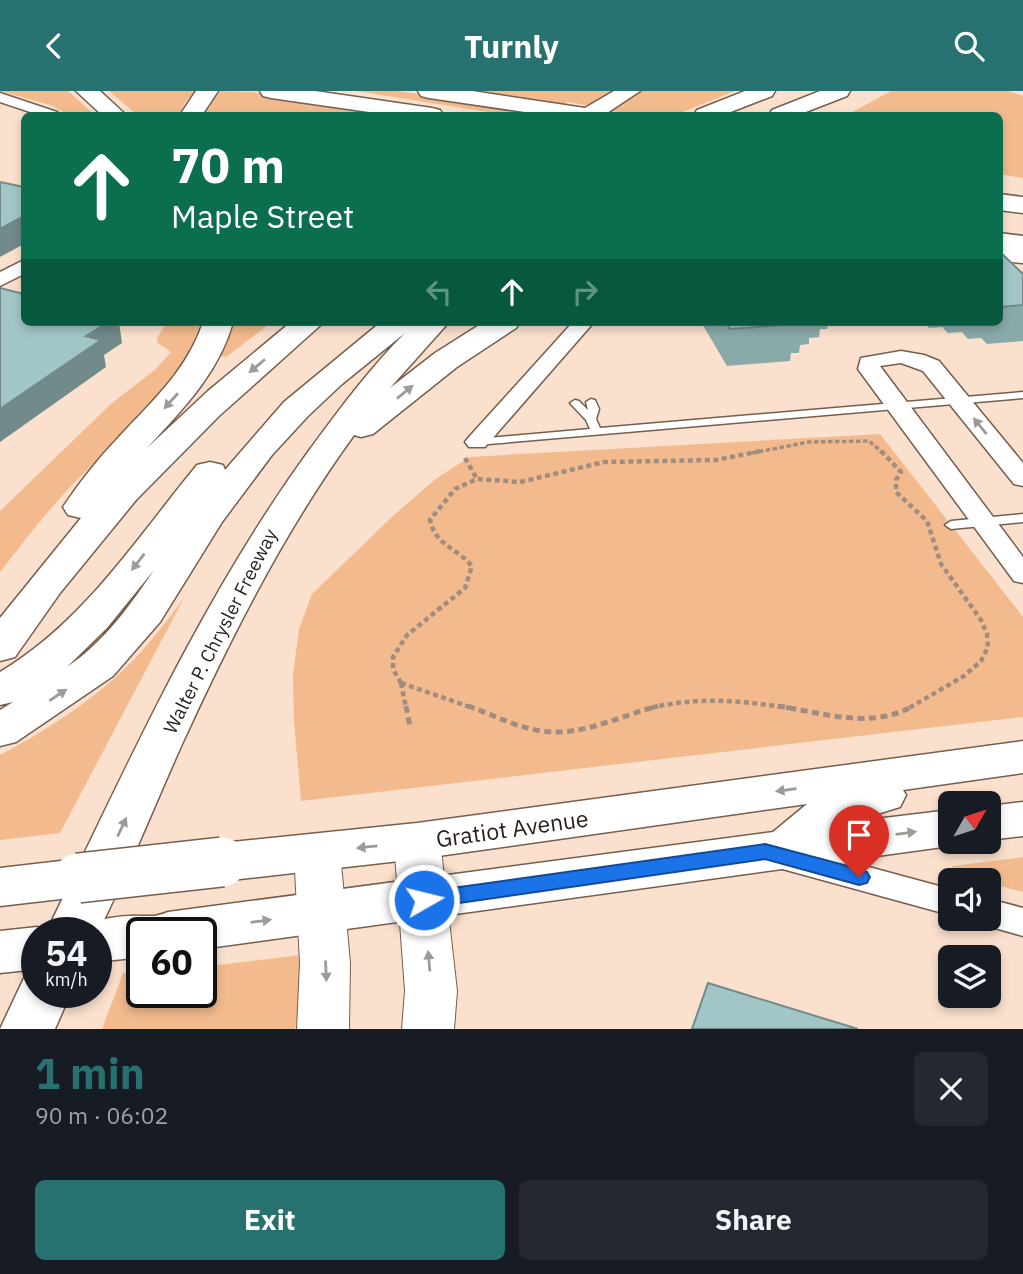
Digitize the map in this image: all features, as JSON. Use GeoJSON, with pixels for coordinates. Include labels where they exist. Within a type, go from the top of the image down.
{"type":"FeatureCollection","features":[{"type":"Feature","properties":{"kind":"main road"},"geometry":{"type":"LineString","coordinates":[[87,91],[112,112]]}},
{"type":"Feature","properties":{"kind":"main road"},"geometry":{"type":"LineString","coordinates":[[192,112],[207,91]]}},
{"type":"Feature","properties":{"kind":"main road"},"geometry":{"type":"LineString","coordinates":[[271,91],[412,112]]}},
{"type":"Feature","properties":{"kind":"main road"},"geometry":{"type":"LineString","coordinates":[[327,91],[457,112]]}},
{"type":"Feature","properties":{"kind":"main road"},"geometry":{"type":"LineString","coordinates":[[429,91],[564,112]]}},
{"type":"Feature","properties":{"kind":"main road"},"geometry":{"type":"LineString","coordinates":[[592,112],[629,91]]}},
{"type":"Feature","properties":{"kind":"main road"},"geometry":{"type":"LineString","coordinates":[[712,112],[765,91]]}},
{"type":"Feature","properties":{"kind":"main road"},"geometry":{"type":"LineString","coordinates":[[724,112],[765,91]]}},
{"type":"Feature","properties":{"kind":"main road"},"geometry":{"type":"LineString","coordinates":[[787,112],[839,91]]}},
{"type":"Feature","properties":{"kind":"main road"},"geometry":{"type":"LineString","coordinates":[[824,112],[862,91]]}},
{"type":"Feature","properties":{"kind":"main road"},"geometry":{"type":"LineString","coordinates":[[1003,182],[1023,185]]}},
{"type":"Feature","properties":{"kind":"main road"},"geometry":{"type":"LineString","coordinates":[[1003,202],[1023,205]]}},
{"type":"Feature","properties":{"kind":"main road"},"geometry":{"type":"LineString","coordinates":[[1003,212],[1023,214]]}},
{"type":"Feature","properties":{"kind":"main road"},"geometry":{"type":"LineString","coordinates":[[1003,224],[1023,222]]}},
{"type":"Feature","properties":{"kind":"main road"},"geometry":{"type":"LineString","coordinates":[[1003,242],[1023,244]]}},
{"type":"Feature","properties":{"kind":"main road"},"geometry":{"type":"LineString","coordinates":[[4,641],[80,507],[117,460],[182,389],[206,354],[216,326]]}},
{"type":"Feature","properties":{"kind":"main road"},"geometry":{"type":"LineString","coordinates":[[4,641],[96,525],[152,463],[207,408],[304,326]]}},
{"type":"Feature","properties":{"kind":"main road"},"geometry":{"type":"LineString","coordinates":[[0,731],[98,666],[146,613],[191,517],[261,417],[309,371],[364,326]]}},
{"type":"Feature","properties":{"kind":"main road"},"geometry":{"type":"LineString","coordinates":[[0,691],[36,669],[73,640],[296,409],[395,326]]}},
{"type":"Feature","properties":{"kind":"main road","name":"Walter P. Chrysler Freeway"},"geometry":{"type":"LineString","coordinates":[[80,917],[243,577],[273,526],[386,370],[431,326]]}},
{"type":"Feature","properties":{"kind":"main road"},"geometry":{"type":"LineString","coordinates":[[314,466],[425,376],[499,326]]}},
{"type":"Feature","properties":{"kind":"main road","name":"Gratiot Avenue"},"geometry":{"type":"LineString","coordinates":[[0,887],[417,841],[1023,757]]}},
{"type":"Feature","properties":{"kind":"main road"},"geometry":{"type":"LineString","coordinates":[[777,849],[810,823],[849,803],[967,777],[1023,771]]}},
{"type":"Feature","properties":{"kind":"main road"},"geometry":{"type":"LineString","coordinates":[[1001,822],[1023,819]]}},
{"type":"Feature","properties":{"kind":"main road"},"geometry":{"type":"LineString","coordinates":[[217,927],[777,849],[938,829]]}},
{"type":"Feature","properties":{"kind":"main road"},"geometry":{"type":"LineString","coordinates":[[0,952],[21,950]]}},
{"type":"Feature","properties":{"kind":"main road"},"geometry":{"type":"LineString","coordinates":[[27,1029],[37,1008]]}},
{"type":"Feature","properties":{"kind":"street"},"geometry":{"type":"LineString","coordinates":[[0,97],[43,112]]}},
{"type":"Feature","properties":{"kind":"street"},"geometry":{"type":"LineString","coordinates":[[1003,255],[1023,257]]}},
{"type":"Feature","properties":{"kind":"street"},"geometry":{"type":"LineString","coordinates":[[0,280],[21,268]]}},
{"type":"Feature","properties":{"kind":"street"},"geometry":{"type":"LineString","coordinates":[[477,442],[580,326]]}},
{"type":"Feature","properties":{"kind":"street"},"geometry":{"type":"LineString","coordinates":[[1023,479],[931,366],[911,357],[893,357],[869,363],[869,369],[1023,575]]}},
{"type":"Feature","properties":{"kind":"street"},"geometry":{"type":"LineString","coordinates":[[417,841],[431,991],[428,1029]]}},
{"type":"Feature","properties":{"kind":"street"},"geometry":{"type":"LineString","coordinates":[[777,849],[938,898]]}},
{"type":"Feature","properties":{"kind":"street"},"geometry":{"type":"LineString","coordinates":[[317,852],[324,914],[327,984],[323,1029]]}},
{"type":"Feature","properties":{"kind":"street"},"geometry":{"type":"LineString","coordinates":[[1001,916],[1023,922]]}},
{"type":"Feature","properties":{"kind":"lane"},"geometry":{"type":"LineString","coordinates":[[477,442],[1023,395]]}},
{"type":"Feature","properties":{"kind":"lane"},"geometry":{"type":"LineString","coordinates":[[591,402],[594,409],[591,419]]}},
{"type":"Feature","properties":{"kind":"lane"},"geometry":{"type":"LineString","coordinates":[[575,403],[591,419],[596,432]]}},
{"type":"Feature","properties":{"kind":"lane"},"geometry":{"type":"LineString","coordinates":[[951,525],[1023,518]]}},
{"type":"Feature","properties":{"kind":"path"},"geometry":{"type":"LineString","coordinates":[[410,726],[401,683],[393,669],[393,657],[407,635],[464,588],[472,566],[466,558],[440,544],[431,534],[430,520],[455,489],[477,479],[520,482],[604,462],[716,460],[809,442],[866,440],[897,465],[901,472],[894,480],[894,487],[899,495],[926,518],[933,531],[941,563],[971,596]]}},
{"type":"Feature","properties":{"kind":"path"},"geometry":{"type":"LineString","coordinates":[[401,683],[520,725],[551,732],[575,730],[641,710],[685,701],[747,703],[868,720],[884,718],[907,710],[950,682],[991,662]]}},
{"type":"Feature","properties":{"kind":"shaded area"},"geometry":{"type":"Polygon","coordinates":[[[0,91],[68,91],[92,112],[63,112],[50,105],[0,91]]]}},
{"type":"Feature","properties":{"kind":"shaded area"},"geometry":{"type":"Polygon","coordinates":[[[109,91],[197,91],[186,101],[180,112],[134,112],[109,91]]]}},
{"type":"Feature","properties":{"kind":"shaded area"},"geometry":{"type":"Polygon","coordinates":[[[220,91],[252,92],[380,112],[204,112],[220,91]]]}},
{"type":"Feature","properties":{"kind":"shaded area"},"geometry":{"type":"Polygon","coordinates":[[[356,91],[399,91],[539,112],[487,112],[356,91]]]}},
{"type":"Feature","properties":{"kind":"shaded area"},"geometry":{"type":"Polygon","coordinates":[[[455,91],[614,91],[590,106],[568,102],[563,107],[455,91]]]}},
{"type":"Feature","properties":{"kind":"shaded area"},"geometry":{"type":"Polygon","coordinates":[[[638,91],[735,91],[682,112],[602,112],[638,91]]]}},
{"type":"Feature","properties":{"kind":"shaded area"},"geometry":{"type":"Polygon","coordinates":[[[891,91],[1008,91],[1023,96],[1023,178],[1003,175],[1003,112],[852,112],[891,91]]]}},
{"type":"Feature","properties":{"kind":"shaded area"},"geometry":{"type":"Polygon","coordinates":[[[164,326],[198,326],[178,369],[160,393],[53,506],[0,572],[0,511],[112,403],[156,369],[171,352],[158,343],[157,338],[164,326]]]}},
{"type":"Feature","properties":{"kind":"shaded area"},"geometry":{"type":"Polygon","coordinates":[[[231,326],[267,326],[226,357],[220,356],[231,326]]]}},
{"type":"Feature","properties":{"kind":"shaded area"},"geometry":{"type":"Polygon","coordinates":[[[880,434],[1023,617],[1023,717],[301,801],[293,675],[299,629],[312,594],[395,514],[437,478],[470,457],[880,434]]]}},
{"type":"Feature","properties":{"kind":"shaded area"},"geometry":{"type":"Polygon","coordinates":[[[184,598],[60,833],[0,840],[0,755],[60,720],[115,678],[147,645],[184,598]]]}},
{"type":"Feature","properties":{"kind":"shaded area"},"geometry":{"type":"Polygon","coordinates":[[[1023,857],[1023,892],[1001,886],[1001,868],[952,866],[1023,857]]]}},
{"type":"Feature","properties":{"kind":"shaded area"},"geometry":{"type":"Polygon","coordinates":[[[301,955],[300,1003],[295,1029],[102,1029],[123,973],[126,973],[126,1008],[217,1008],[217,965],[301,955]]]}},
{"type":"Feature","properties":{"kind":"building"},"geometry":{"type":"Polygon","coordinates":[[[0,182],[21,186],[21,218],[0,229],[0,182]]]}},
{"type":"Feature","properties":{"kind":"building"},"geometry":{"type":"Polygon","coordinates":[[[1003,255],[1023,274],[1023,305],[1003,307],[1003,255]]]}},
{"type":"Feature","properties":{"kind":"building"},"geometry":{"type":"Polygon","coordinates":[[[0,288],[21,293],[21,326],[102,326],[86,336],[101,340],[0,409],[0,288]]]}},
{"type":"Feature","properties":{"kind":"building"},"geometry":{"type":"Polygon","coordinates":[[[728,326],[769,326],[730,329],[728,326]]]}},
{"type":"Feature","properties":{"kind":"building"},"geometry":{"type":"Polygon","coordinates":[[[708,983],[858,1029],[692,1029],[708,983]]]}},
{"type":"Feature","properties":{"kind":"route"},"geometry":{"type":"LineString","coordinates":[[424,900],[765,852],[859,877]]}}]}
